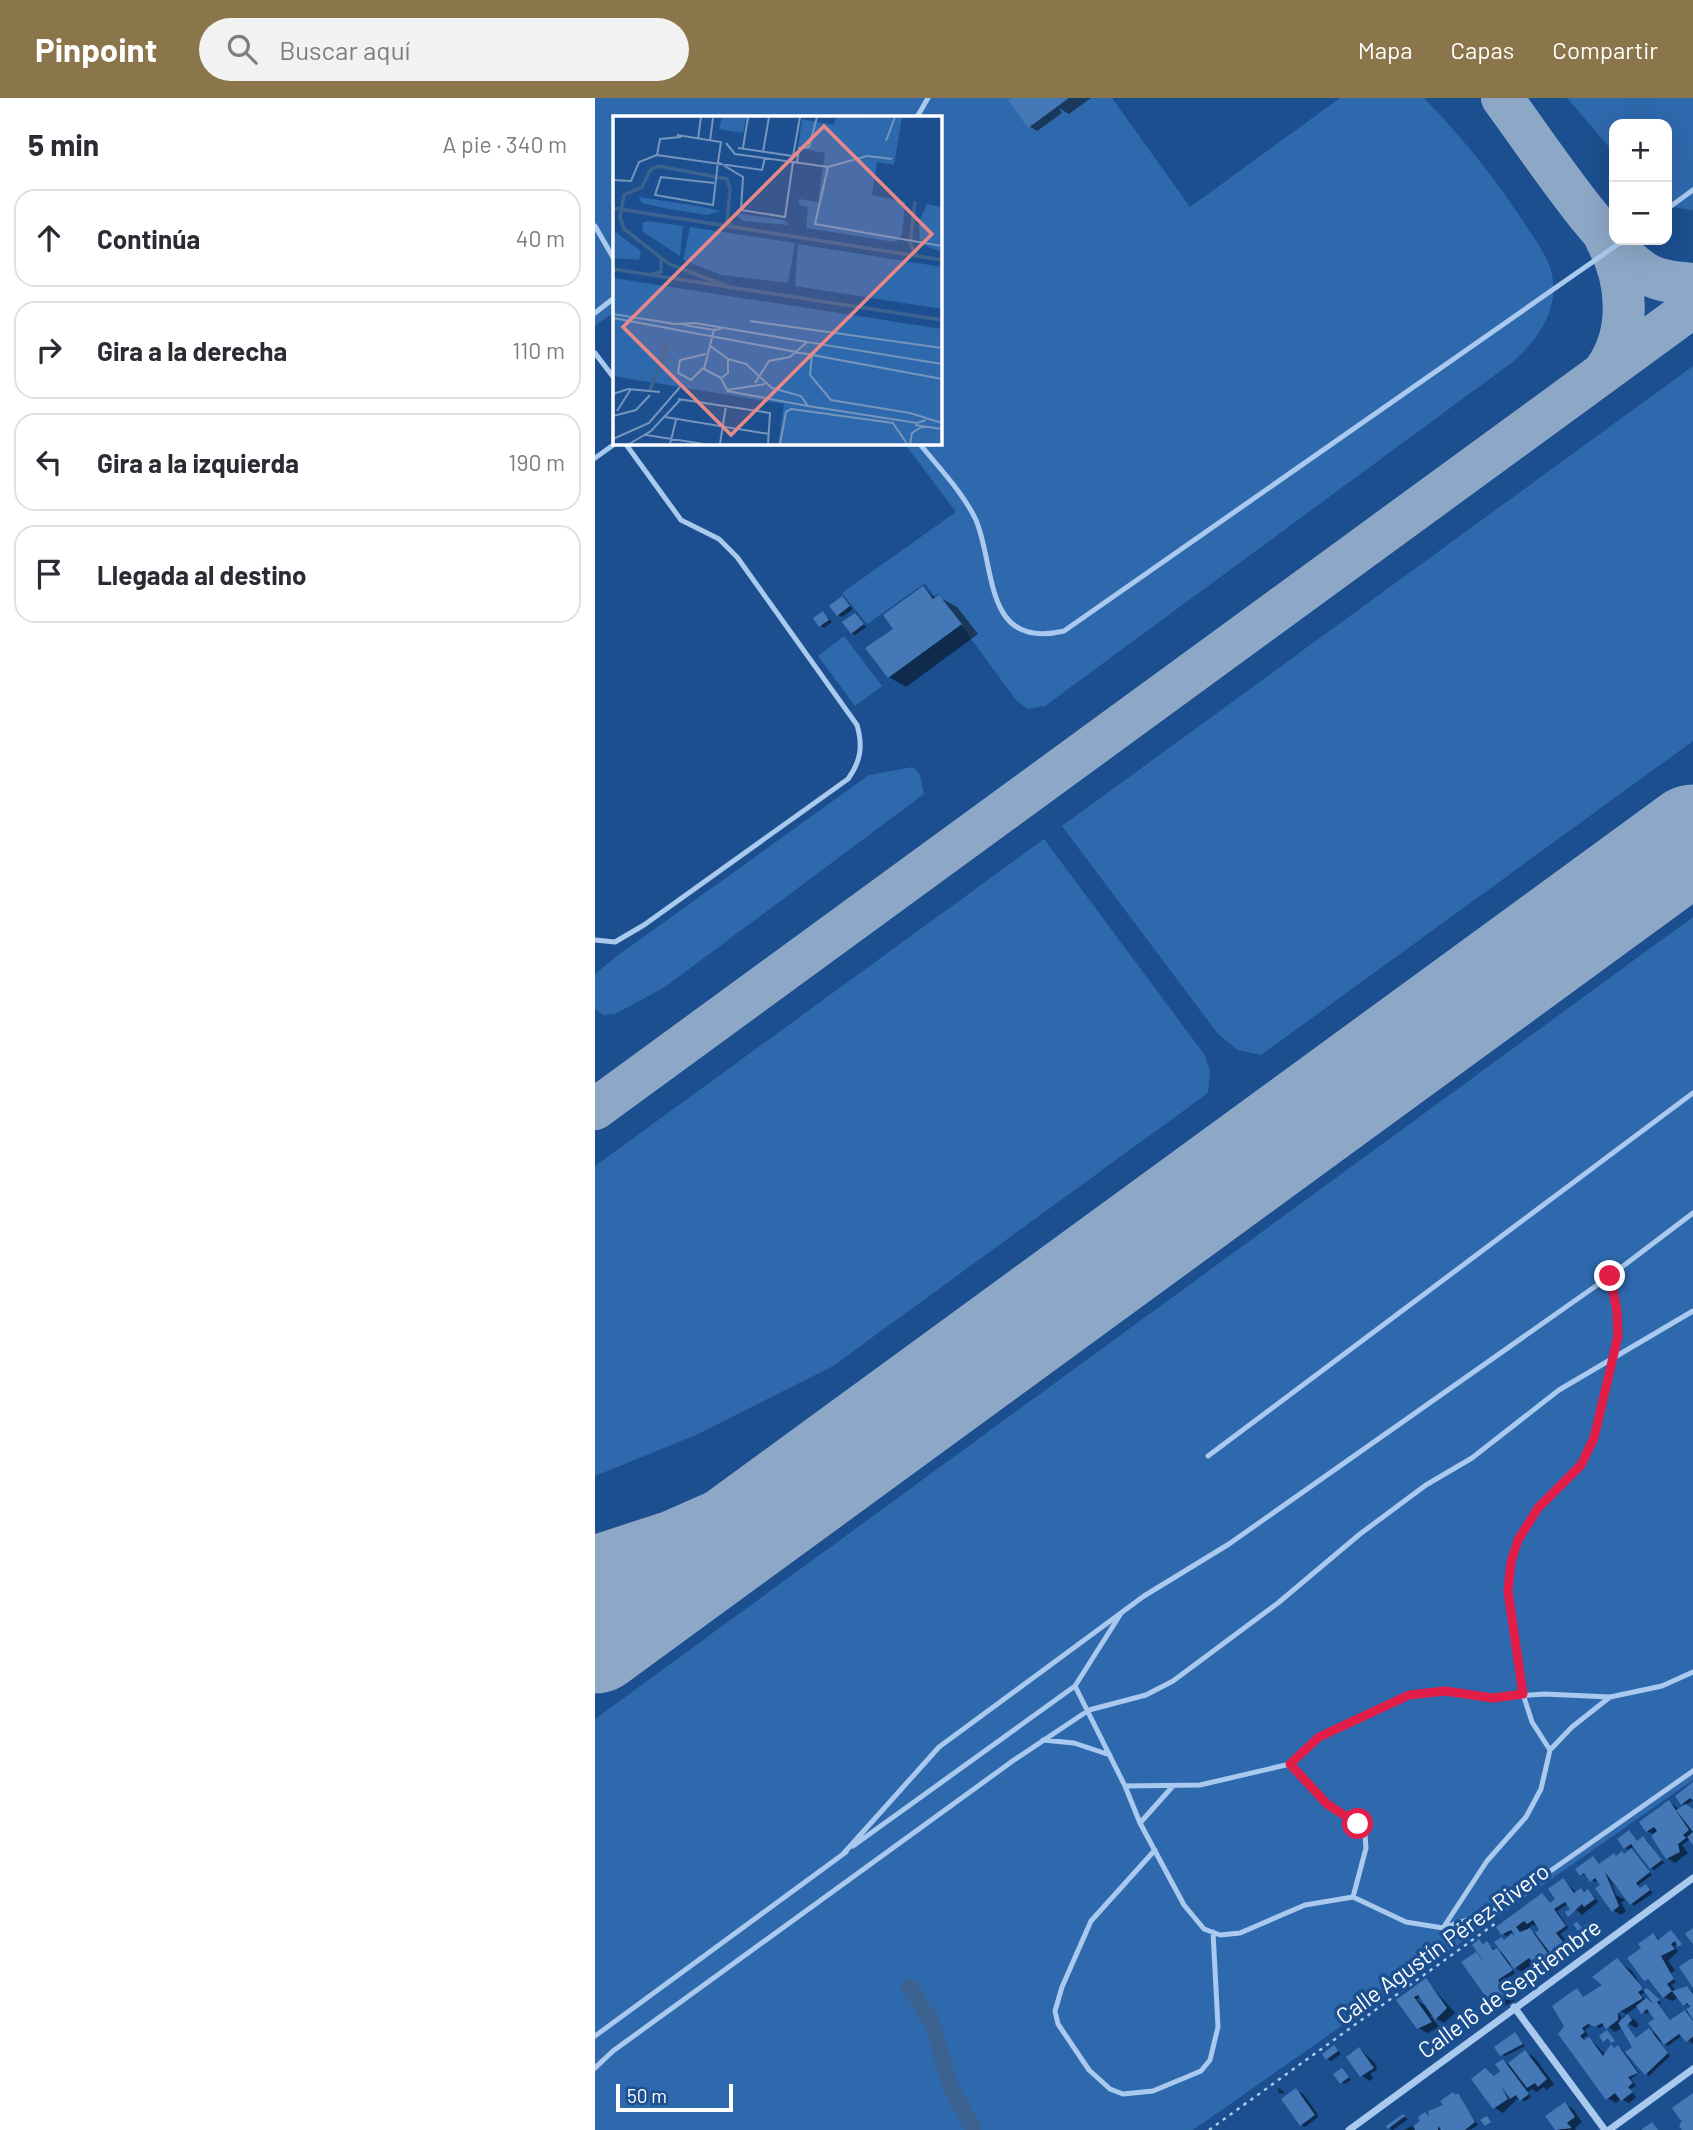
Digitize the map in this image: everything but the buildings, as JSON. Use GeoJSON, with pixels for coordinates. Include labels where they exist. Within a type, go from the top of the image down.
{"type":"FeatureCollection","features":[{"type":"Feature","properties":{"kind":"street","name":"Calle16 de Septiembre"},"geometry":{"type":"LineString","coordinates":[[1349,2130],[1693,1878]]}},
{"type":"Feature","properties":{"kind":"street"},"geometry":{"type":"LineString","coordinates":[[1514,2007],[1607,2130],[1693,2069]]}},
{"type":"Feature","properties":{"kind":"lane"},"geometry":{"type":"LineString","coordinates":[[918,116],[928,98]]}},
{"type":"Feature","properties":{"kind":"lane"},"geometry":{"type":"LineString","coordinates":[[1672,205],[1693,190]]}},
{"type":"Feature","properties":{"kind":"lane"},"geometry":{"type":"LineString","coordinates":[[595,226],[613,257]]}},
{"type":"Feature","properties":{"kind":"lane"},"geometry":{"type":"LineString","coordinates":[[920,444],[964,496],[977,523],[990,588],[1006,617],[1023,632],[1047,635],[1064,631],[1617,245]]}},
{"type":"Feature","properties":{"kind":"lane"},"geometry":{"type":"LineString","coordinates":[[595,313],[613,299]]}},
{"type":"Feature","properties":{"kind":"lane"},"geometry":{"type":"LineString","coordinates":[[595,352],[613,377]]}},
{"type":"Feature","properties":{"kind":"lane"},"geometry":{"type":"LineString","coordinates":[[595,458],[615,444]]}},
{"type":"Feature","properties":{"kind":"lane"},"geometry":{"type":"LineString","coordinates":[[595,940],[615,942],[636,930],[848,779],[861,756],[861,739],[857,724],[737,557],[719,539],[681,520],[626,444]]}},
{"type":"Feature","properties":{"kind":"lane"},"geometry":{"type":"LineString","coordinates":[[1208,1456],[1693,1093]]}},
{"type":"Feature","properties":{"kind":"lane"},"geometry":{"type":"LineString","coordinates":[[844,1853],[939,1747],[1122,1612],[1229,1544],[1610,1276],[1693,1213]]}},
{"type":"Feature","properties":{"kind":"lane"},"geometry":{"type":"LineString","coordinates":[[1550,1750],[1532,1722],[1523,1694],[1508,1591],[1511,1562],[1518,1540],[1538,1508],[1581,1465],[1594,1438],[1618,1336],[1617,1311],[1610,1276]]}},
{"type":"Feature","properties":{"kind":"lane"},"geometry":{"type":"LineString","coordinates":[[595,2068],[624,2043],[1043,1740],[1089,1710],[1146,1695],[1173,1681],[1278,1603],[1415,1493],[1472,1458],[1559,1390],[1692,1313]]}},
{"type":"Feature","properties":{"kind":"lane"},"geometry":{"type":"LineString","coordinates":[[595,2036],[1075,1686],[1122,1612]]}},
{"type":"Feature","properties":{"kind":"lane"},"geometry":{"type":"LineString","coordinates":[[1125,1786],[1200,1785],[1290,1764],[1319,1737],[1409,1695],[1445,1691],[1493,1698],[1523,1694],[1610,1697],[1662,1686],[1693,1672]]}},
{"type":"Feature","properties":{"kind":"lane"},"geometry":{"type":"LineString","coordinates":[[1075,1686],[1125,1786],[1140,1824],[1184,1905],[1204,1929],[1220,1936],[1240,1933],[1305,1905],[1353,1898],[1406,1922],[1443,1928],[1492,1912],[1693,1771]]}},
{"type":"Feature","properties":{"kind":"lane"},"geometry":{"type":"LineString","coordinates":[[1443,1928],[1487,1861],[1526,1817],[1541,1789],[1550,1750],[1572,1727],[1610,1697]]}},
{"type":"Feature","properties":{"kind":"lane"},"geometry":{"type":"LineString","coordinates":[[1043,1740],[1074,1743],[1110,1755]]}},
{"type":"Feature","properties":{"kind":"lane"},"geometry":{"type":"LineString","coordinates":[[1290,1764],[1327,1804],[1348,1816],[1365,1835],[1366,1848],[1353,1898]]}},
{"type":"Feature","properties":{"kind":"lane"},"geometry":{"type":"LineString","coordinates":[[1140,1824],[1173,1786]]}},
{"type":"Feature","properties":{"kind":"lane"},"geometry":{"type":"LineString","coordinates":[[1155,1850],[1091,1921],[1062,1987],[1055,2011],[1058,2024],[1089,2070],[1110,2089],[1123,2094],[1153,2091],[1201,2071],[1210,2060],[1218,2027],[1213,1933]]}},
{"type":"Feature","properties":{"kind":"path","name":"Calle Agustín Pérez Rivero"},"geometry":{"type":"LineString","coordinates":[[1209,2130],[1501,1919]]}},
{"type":"Feature","properties":{"kind":"shaded area"},"geometry":{"type":"Polygon","coordinates":[[[595,98],[1112,98],[1190,207],[1340,98],[1424,98],[1502,190],[1547,259],[1553,284],[1553,297],[1546,321],[1532,342],[1514,361],[1045,706],[1028,709],[1016,700],[938,594],[934,596],[925,583],[867,624],[842,593],[956,512],[905,444],[941,444],[941,116],[613,116],[613,313],[595,326],[595,98]]]}},
{"type":"Feature","properties":{"kind":"shaded area"},"geometry":{"type":"Polygon","coordinates":[[[1567,98],[1693,98],[1693,210],[1677,208],[1672,204],[1672,119],[1609,119],[1609,147],[1567,98]]]}},
{"type":"Feature","properties":{"kind":"shaded area"},"geometry":{"type":"Polygon","coordinates":[[[1693,366],[1693,741],[1261,1055],[1238,1050],[1218,1034],[1062,826],[1693,366]]]}},
{"type":"Feature","properties":{"kind":"shaded area"},"geometry":{"type":"Polygon","coordinates":[[[844,636],[882,686],[855,706],[818,656],[844,636]]]}},
{"type":"Feature","properties":{"kind":"shaded area"},"geometry":{"type":"Polygon","coordinates":[[[913,767],[920,775],[924,794],[665,987],[615,1014],[603,1015],[595,1009],[595,974],[617,956],[869,775],[913,767]]]}},
{"type":"Feature","properties":{"kind":"shaded area"},"geometry":{"type":"Polygon","coordinates":[[[1044,839],[1204,1054],[1210,1070],[1208,1093],[833,1366],[696,1435],[595,1476],[595,1166],[1044,839]]]}},
{"type":"Feature","properties":{"kind":"shaded area"},"geometry":{"type":"Polygon","coordinates":[[[1693,917],[1693,1780],[1193,2130],[595,2130],[595,1719],[1693,917]]]}},
{"type":"Feature","properties":{"kind":"waterway"},"geometry":{"type":"LineString","coordinates":[[909,1986],[933,2025],[950,2086],[974,2130]]}},
{"type":"Feature","properties":{"kind":"taxiway"},"geometry":{"type":"LineString","coordinates":[[1502,98],[1572,195],[1614,246],[1634,265],[1651,276],[1666,281],[1693,284]]}},
{"type":"Feature","properties":{"kind":"taxiway"},"geometry":{"type":"LineString","coordinates":[[1604,371],[1619,340],[1624,306],[1619,272],[1606,240]]}},
{"type":"Feature","properties":{"kind":"taxiway"},"geometry":{"type":"LineString","coordinates":[[595,1109],[1693,307]]}},
{"type":"Feature","properties":{"kind":"taxiway"},"geometry":{"type":"LineString","coordinates":[[595,1556],[669,1532],[801,1474],[948,1382]]}},
{"type":"Feature","properties":{"kind":"runway"},"geometry":{"type":"LineString","coordinates":[[595,1640],[1693,838]]}},
{"type":"Feature","properties":{"kind":"route"},"geometry":{"type":"LineString","coordinates":[[1358,1824],[1327,1804],[1290,1764],[1319,1737],[1409,1695],[1445,1691],[1493,1698],[1523,1694],[1508,1591],[1511,1562],[1518,1540],[1538,1508],[1581,1465],[1594,1438],[1618,1336],[1617,1311],[1610,1276]]}}]}
